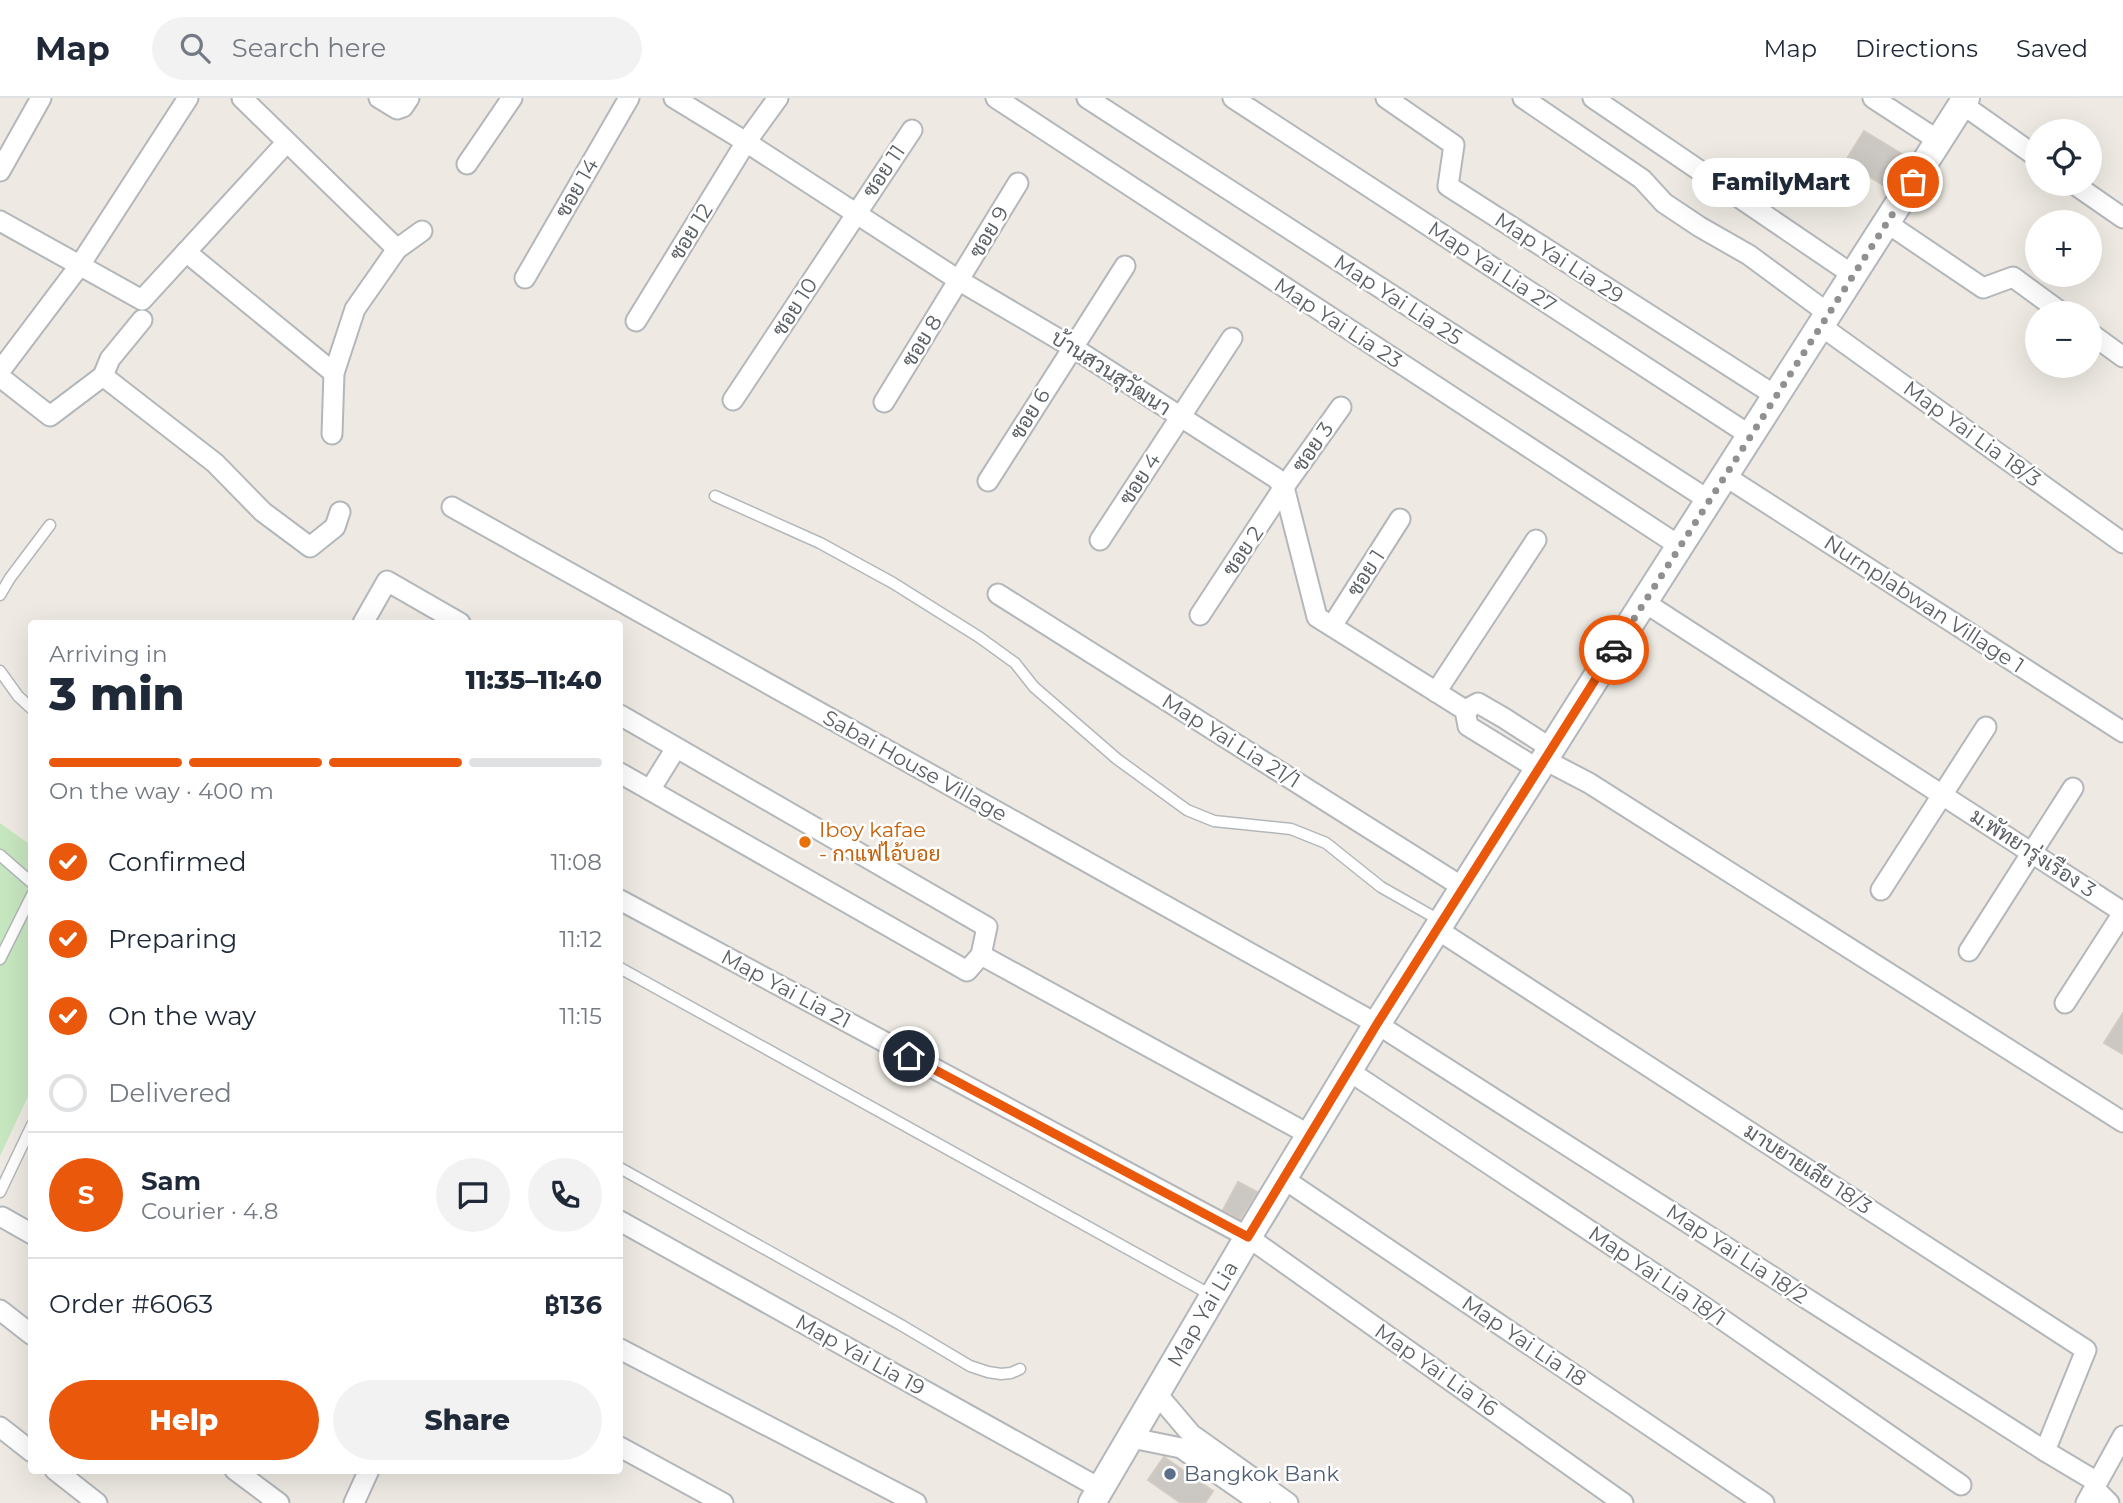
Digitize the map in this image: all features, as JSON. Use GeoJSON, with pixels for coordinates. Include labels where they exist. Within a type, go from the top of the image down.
{"type":"FeatureCollection","features":[{"type":"Feature","properties":{"kind":"street"},"geometry":{"type":"LineString","coordinates":[[0,171],[41,98]]}},
{"type":"Feature","properties":{"kind":"street"},"geometry":{"type":"LineString","coordinates":[[0,371],[80,265],[188,98]]}},
{"type":"Feature","properties":{"kind":"street"},"geometry":{"type":"LineString","coordinates":[[242,98],[397,249]]}},
{"type":"Feature","properties":{"kind":"street"},"geometry":{"type":"LineString","coordinates":[[379,98],[397,109],[406,103]]}},
{"type":"Feature","properties":{"kind":"street"},"geometry":{"type":"LineString","coordinates":[[467,164],[512,98]]}},
{"type":"Feature","properties":{"kind":"street","name":"ซอย 14"},"geometry":{"type":"LineString","coordinates":[[525,278],[629,98]]}},
{"type":"Feature","properties":{"kind":"street","name":"บ้านสวนสุวัฒนา"},"geometry":{"type":"LineString","coordinates":[[674,98],[960,281],[1072,347],[1276,478],[1284,487]]}},
{"type":"Feature","properties":{"kind":"street","name":"ซอย 12"},"geometry":{"type":"LineString","coordinates":[[636,321],[746,142],[778,98]]}},
{"type":"Feature","properties":{"kind":"street","name":"Map Yai Lia 23"},"geometry":{"type":"LineString","coordinates":[[996,98],[1681,547]]}},
{"type":"Feature","properties":{"kind":"street","name":"Map Yai Lia 25"},"geometry":{"type":"LineString","coordinates":[[1087,98],[1710,501]]}},
{"type":"Feature","properties":{"kind":"street","name":"Map Yai Lia 27"},"geometry":{"type":"LineString","coordinates":[[1233,98],[1751,436]]}},
{"type":"Feature","properties":{"kind":"street","name":"Map Yai Lia 29"},"geometry":{"type":"LineString","coordinates":[[1386,98],[1454,145],[1448,186],[1776,397]]}},
{"type":"Feature","properties":{"kind":"street","name":"Map Yai Lia 18/3"},"geometry":{"type":"LineString","coordinates":[[1522,98],[1642,179],[1664,203],[1749,255],[1825,320],[2123,542]]}},
{"type":"Feature","properties":{"kind":"street"},"geometry":{"type":"LineString","coordinates":[[1593,98],[1853,275]]}},
{"type":"Feature","properties":{"kind":"street"},"geometry":{"type":"LineString","coordinates":[[1873,98],[1939,141]]}},
{"type":"Feature","properties":{"kind":"street"},"geometry":{"type":"LineString","coordinates":[[1964,101],[2025,148]]}},
{"type":"Feature","properties":{"kind":"street","name":"Map Yai Lia"},"geometry":{"type":"LineString","coordinates":[[1095,1499],[1248,1237],[1377,1024],[1964,101]]}},
{"type":"Feature","properties":{"kind":"street","name":"ซอย 11"},"geometry":{"type":"LineString","coordinates":[[856,213],[912,130]]}},
{"type":"Feature","properties":{"kind":"street"},"geometry":{"type":"LineString","coordinates":[[0,221],[142,300],[286,143]]}},
{"type":"Feature","properties":{"kind":"street","name":"ซอย 9"},"geometry":{"type":"LineString","coordinates":[[960,281],[1018,183]]}},
{"type":"Feature","properties":{"kind":"street"},"geometry":{"type":"LineString","coordinates":[[2091,196],[2123,218]]}},
{"type":"Feature","properties":{"kind":"street","name":"ซอย 10"},"geometry":{"type":"LineString","coordinates":[[733,400],[856,213]]}},
{"type":"Feature","properties":{"kind":"street"},"geometry":{"type":"LineString","coordinates":[[1886,223],[1983,288],[2013,277],[2046,301]]}},
{"type":"Feature","properties":{"kind":"street"},"geometry":{"type":"LineString","coordinates":[[332,434],[334,373],[355,309],[397,249],[422,231]]}},
{"type":"Feature","properties":{"kind":"street"},"geometry":{"type":"LineString","coordinates":[[186,252],[334,373]]}},
{"type":"Feature","properties":{"kind":"street","name":"ซอย 6"},"geometry":{"type":"LineString","coordinates":[[988,481],[1125,266]]}},
{"type":"Feature","properties":{"kind":"street","name":"ซอย 8"},"geometry":{"type":"LineString","coordinates":[[884,402],[960,281]]}},
{"type":"Feature","properties":{"kind":"street"},"geometry":{"type":"LineString","coordinates":[[0,377],[50,416],[103,376],[110,359],[142,320]]}},
{"type":"Feature","properties":{"kind":"street","name":"ซอย 4"},"geometry":{"type":"LineString","coordinates":[[1100,540],[1232,338]]}},
{"type":"Feature","properties":{"kind":"street"},"geometry":{"type":"LineString","coordinates":[[2102,342],[2123,357]]}},
{"type":"Feature","properties":{"kind":"street"},"geometry":{"type":"LineString","coordinates":[[103,376],[215,463],[263,512],[310,547],[335,527],[340,512]]}},
{"type":"Feature","properties":{"kind":"street","name":"ซอย 3"},"geometry":{"type":"LineString","coordinates":[[1284,487],[1341,407]]}},
{"type":"Feature","properties":{"kind":"street","name":"Nurnplabwan Village 1"},"geometry":{"type":"LineString","coordinates":[[1726,476],[2123,732]]}},
{"type":"Feature","properties":{"kind":"street"},"geometry":{"type":"LineString","coordinates":[[1284,487],[1317,617],[1465,710],[1478,703],[1504,718],[1545,759],[1589,783],[2123,1122]]}},
{"type":"Feature","properties":{"kind":"street","name":"ซอย 2"},"geometry":{"type":"LineString","coordinates":[[1200,615],[1284,487]]}},
{"type":"Feature","properties":{"kind":"street","name":"Sabai House Village"},"geometry":{"type":"LineString","coordinates":[[452,507],[1377,1024]]}},
{"type":"Feature","properties":{"kind":"street","name":"ซอย 1"},"geometry":{"type":"LineString","coordinates":[[1332,626],[1400,519]]}},
{"type":"Feature","properties":{"kind":"street"},"geometry":{"type":"LineString","coordinates":[[1436,692],[1536,540]]}},
{"type":"Feature","properties":{"kind":"street"},"geometry":{"type":"LineString","coordinates":[[365,620],[387,581],[455,620]]}},
{"type":"Feature","properties":{"kind":"street","name":"Map Yai Lia 21/1"},"geometry":{"type":"LineString","coordinates":[[998,594],[1464,888]]}},
{"type":"Feature","properties":{"kind":"street","name":"ม.พัทยารุ่งเรือง 3"},"geometry":{"type":"LineString","coordinates":[[1644,602],[2123,913]]}},
{"type":"Feature","properties":{"kind":"street"},"geometry":{"type":"LineString","coordinates":[[623,717],[987,927],[981,955],[967,971],[623,775]]}},
{"type":"Feature","properties":{"kind":"street"},"geometry":{"type":"LineString","coordinates":[[1881,890],[1986,727]]}},
{"type":"Feature","properties":{"kind":"street"},"geometry":{"type":"LineString","coordinates":[[650,790],[676,748]]}},
{"type":"Feature","properties":{"kind":"street"},"geometry":{"type":"LineString","coordinates":[[1969,951],[2073,788]]}},
{"type":"Feature","properties":{"kind":"street","name":"Map Yai Lia 21"},"geometry":{"type":"LineString","coordinates":[[623,902],[1248,1237]]}},
{"type":"Feature","properties":{"kind":"street"},"geometry":{"type":"LineString","coordinates":[[2065,1003],[2123,913]]}},
{"type":"Feature","properties":{"kind":"street","name":"มาบยายเลีย 18/3"},"geometry":{"type":"LineString","coordinates":[[1440,926],[2085,1350],[2045,1451]]}},
{"type":"Feature","properties":{"kind":"street"},"geometry":{"type":"LineString","coordinates":[[981,955],[1310,1135]]}},
{"type":"Feature","properties":{"kind":"street","name":"Map Yai Lia 18/2"},"geometry":{"type":"LineString","coordinates":[[1377,1024],[2045,1451],[2109,1503]]}},
{"type":"Feature","properties":{"kind":"street","name":"Map Yai Lia 18/1"},"geometry":{"type":"LineString","coordinates":[[1349,1071],[1700,1304],[1961,1485]]}},
{"type":"Feature","properties":{"kind":"street","name":"Map Yai Lia 18"},"geometry":{"type":"LineString","coordinates":[[1284,1179],[1764,1503]]}},
{"type":"Feature","properties":{"kind":"street"},"geometry":{"type":"LineString","coordinates":[[2,1217],[28,1232]]}},
{"type":"Feature","properties":{"kind":"street","name":"Map Yai Lia 19"},"geometry":{"type":"LineString","coordinates":[[623,1223],[1095,1499]]}},
{"type":"Feature","properties":{"kind":"street","name":"Map Yai Lia 16"},"geometry":{"type":"LineString","coordinates":[[1248,1237],[1623,1503]]}},
{"type":"Feature","properties":{"kind":"street"},"geometry":{"type":"LineString","coordinates":[[0,1310],[28,1332]]}},
{"type":"Feature","properties":{"kind":"street"},"geometry":{"type":"LineString","coordinates":[[623,1351],[916,1503]]}},
{"type":"Feature","properties":{"kind":"street"},"geometry":{"type":"LineString","coordinates":[[1157,1394],[1191,1434],[1288,1503]]}},
{"type":"Feature","properties":{"kind":"street"},"geometry":{"type":"LineString","coordinates":[[0,1427],[28,1449]]}},
{"type":"Feature","properties":{"kind":"street"},"geometry":{"type":"LineString","coordinates":[[2092,1491],[2123,1436]]}},
{"type":"Feature","properties":{"kind":"street"},"geometry":{"type":"LineString","coordinates":[[1132,1438],[1181,1448],[1260,1503]]}},
{"type":"Feature","properties":{"kind":"street"},"geometry":{"type":"LineString","coordinates":[[623,1449],[723,1503]]}},
{"type":"Feature","properties":{"kind":"street"},"geometry":{"type":"LineString","coordinates":[[60,1474],[97,1503]]}},
{"type":"Feature","properties":{"kind":"street"},"geometry":{"type":"LineString","coordinates":[[240,1474],[279,1503]]}},
{"type":"Feature","properties":{"kind":"street"},"geometry":{"type":"LineString","coordinates":[[354,1503],[367,1474]]}},
{"type":"Feature","properties":{"kind":"lane"},"geometry":{"type":"LineString","coordinates":[[715,496],[820,543],[893,583],[979,637],[1015,663],[1034,687],[1117,759],[1187,810],[1214,821],[1291,830],[1326,843],[1381,887],[1440,926]]}},
{"type":"Feature","properties":{"kind":"lane"},"geometry":{"type":"LineString","coordinates":[[0,595],[50,525]]}},
{"type":"Feature","properties":{"kind":"lane"},"geometry":{"type":"LineString","coordinates":[[0,671],[28,705]]}},
{"type":"Feature","properties":{"kind":"lane"},"geometry":{"type":"LineString","coordinates":[[0,855],[28,880]]}},
{"type":"Feature","properties":{"kind":"lane"},"geometry":{"type":"LineString","coordinates":[[0,959],[28,903]]}},
{"type":"Feature","properties":{"kind":"lane"},"geometry":{"type":"LineString","coordinates":[[623,970],[1213,1296]]}},
{"type":"Feature","properties":{"kind":"lane"},"geometry":{"type":"LineString","coordinates":[[0,1192],[28,1133]]}},
{"type":"Feature","properties":{"kind":"lane"},"geometry":{"type":"LineString","coordinates":[[623,1170],[970,1366],[1001,1374],[1020,1368]]}},
{"type":"Feature","properties":{"kind":"green space"},"geometry":{"type":"Polygon","coordinates":[[[0,823],[28,843],[28,1096],[0,1156],[0,823]]]}},
{"type":"Feature","properties":{"kind":"building"},"geometry":{"type":"Polygon","coordinates":[[[1864,131],[1902,154],[1883,185],[1845,162],[1864,131]]]}},
{"type":"Feature","properties":{"kind":"building"},"geometry":{"type":"Polygon","coordinates":[[[2123,1013],[2123,1054],[2104,1043],[2123,1013]]]}},
{"type":"Feature","properties":{"kind":"building"},"geometry":{"type":"Polygon","coordinates":[[[1238,1182],[1257,1192],[1240,1219],[1223,1210],[1238,1182]]]}},
{"type":"Feature","properties":{"kind":"building","name":"Bangkok Bank"},"geometry":{"type":"Polygon","coordinates":[[[1164,1457],[1213,1491],[1205,1503],[1181,1503],[1148,1480],[1164,1457]]]}},
{"type":"Feature","properties":{"kind":"way so far"},"geometry":{"type":"LineString","coordinates":[[1614,650],[1913,182]]}},
{"type":"Feature","properties":{"kind":"place","name":"FamilyMart"},"geometry":{"type":"Point","coordinates":[1913,182]}},
{"type":"Feature","properties":{"kind":"place","name":"Iboy kafae - กาแฟไอ้บอย"},"geometry":{"type":"Point","coordinates":[805,842]}},
{"type":"Feature","properties":{"kind":"place","name":"Bangkok Bank"},"geometry":{"type":"Point","coordinates":[1170,1474]}},
{"type":"Feature","properties":{"kind":"route"},"geometry":{"type":"LineString","coordinates":[[909,1056],[1248,1237],[1377,1024],[1614,650]]}}]}
